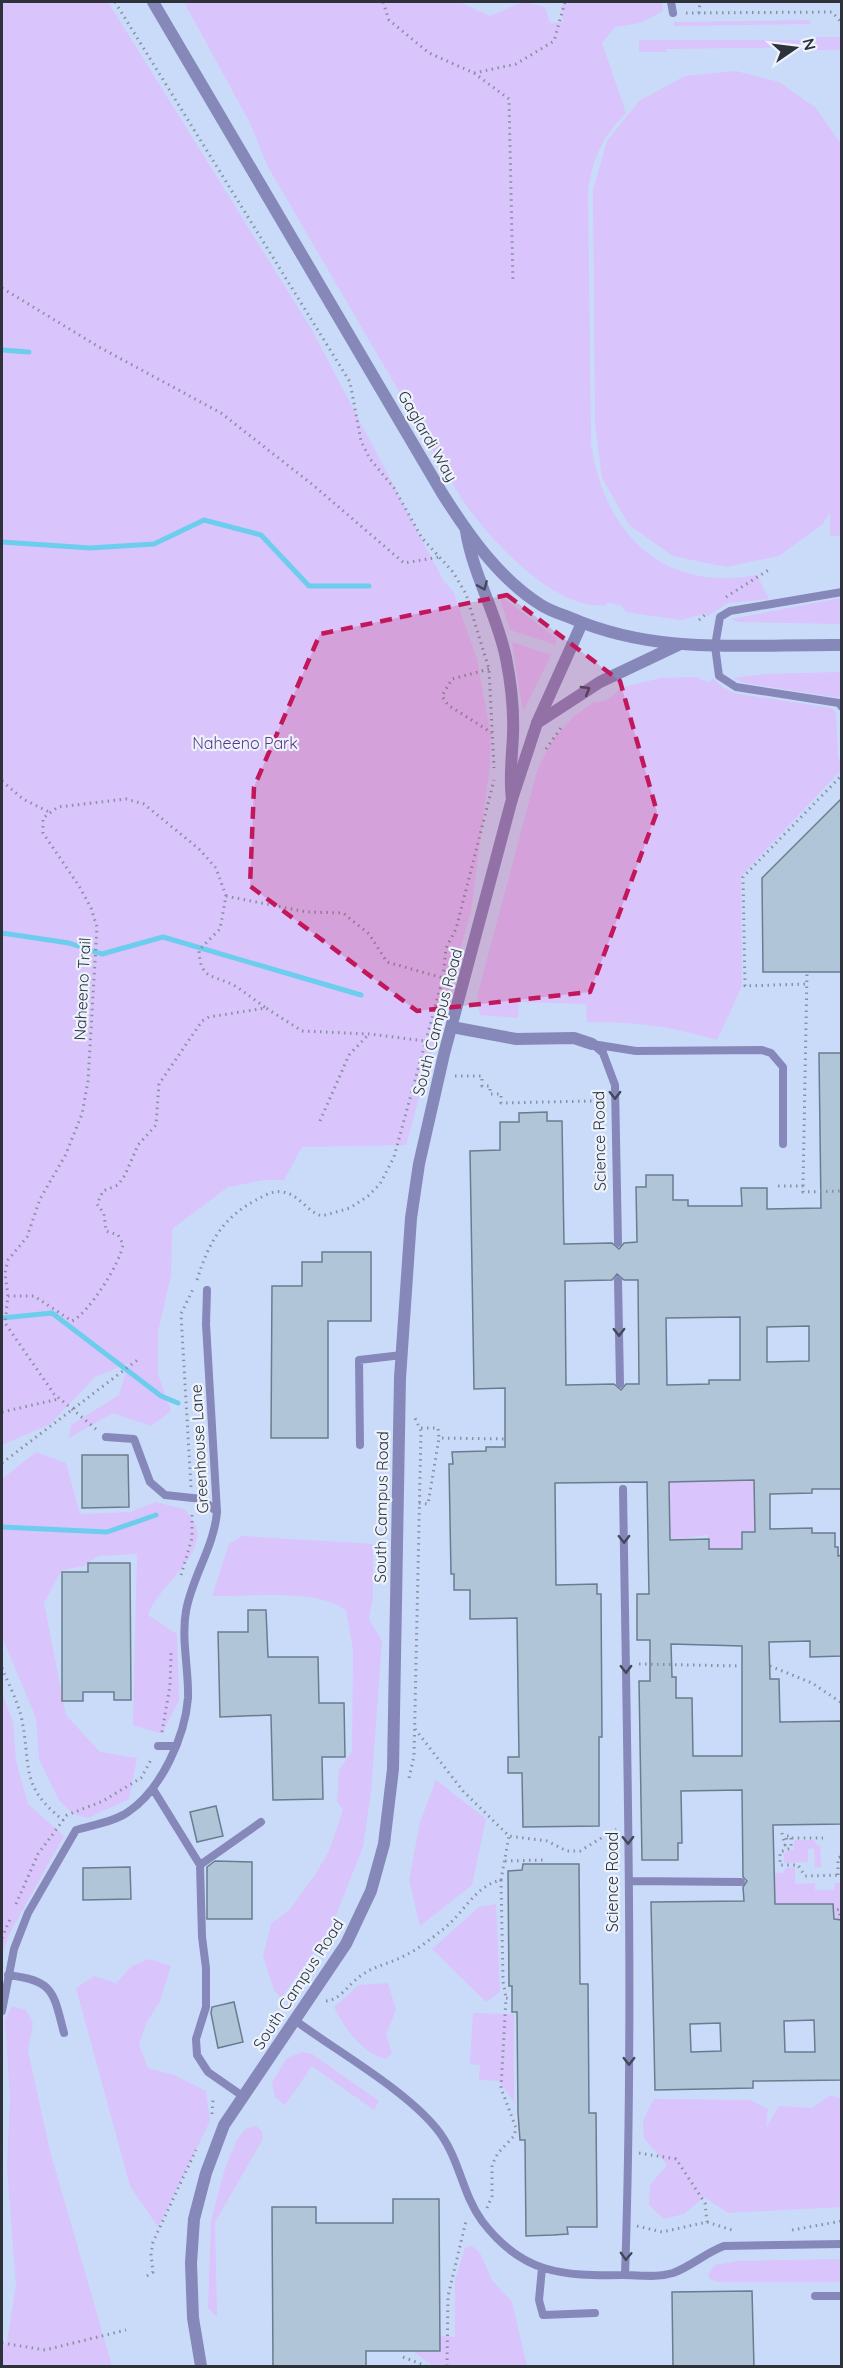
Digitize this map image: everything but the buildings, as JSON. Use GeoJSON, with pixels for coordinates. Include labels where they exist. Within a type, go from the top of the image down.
{"type":"FeatureCollection","features":[{"type":"Feature","properties":{"kind":"street","name":"Gaglardi Way"},"geometry":{"type":"LineString","coordinates":[[153,2],[466,530],[519,588],[542,606],[603,633],[630,639],[678,645],[842,645]]}},
{"type":"Feature","properties":{"kind":"street"},"geometry":{"type":"LineString","coordinates":[[466,530],[470,557],[497,621],[506,658],[512,697],[513,734],[509,778],[513,799]]}},
{"type":"Feature","properties":{"kind":"street","name":"South Campus Road"},"geometry":{"type":"LineString","coordinates":[[201,2367],[193,2318],[191,2263],[194,2219],[206,2173],[224,2125],[296,2021],[357,1923],[371,1892],[384,1844],[393,1769],[402,1355],[412,1207],[419,1164],[452,1027],[513,799],[537,723],[582,623]]}},
{"type":"Feature","properties":{"kind":"street"},"geometry":{"type":"LineString","coordinates":[[537,723],[600,682],[678,645]]}},
{"type":"Feature","properties":{"kind":"street"},"geometry":{"type":"LineString","coordinates":[[452,1027],[516,1039],[574,1038],[592,1044]]}},
{"type":"Feature","properties":{"kind":"lane"},"geometry":{"type":"LineString","coordinates":[[671,2],[673,13]]}},
{"type":"Feature","properties":{"kind":"lane"},"geometry":{"type":"LineString","coordinates":[[842,592],[730,611],[720,617],[715,646],[719,676],[736,687],[839,703],[842,707]]}},
{"type":"Feature","properties":{"kind":"lane"},"geometry":{"type":"LineString","coordinates":[[592,1044],[636,1051],[762,1050],[771,1053],[783,1067],[783,1144]]}},
{"type":"Feature","properties":{"kind":"lane","name":"Science Road"},"geometry":{"type":"LineString","coordinates":[[592,1044],[603,1053],[615,1085],[618,1243]]}},
{"type":"Feature","properties":{"kind":"lane"},"geometry":{"type":"LineString","coordinates":[[618,1280],[620,1384]]}},
{"type":"Feature","properties":{"kind":"lane","name":"Greenhouse Lane"},"geometry":{"type":"LineString","coordinates":[[76,1830],[127,1813],[153,1789],[168,1767],[188,1700],[186,1614],[193,1585],[215,1528],[217,1512],[206,1324],[207,1290]]}},
{"type":"Feature","properties":{"kind":"lane"},"geometry":{"type":"LineString","coordinates":[[360,1445],[359,1360],[402,1355]]}},
{"type":"Feature","properties":{"kind":"lane"},"geometry":{"type":"LineString","coordinates":[[106,1437],[134,1439],[150,1482],[165,1495],[202,1498],[217,1512]]}},
{"type":"Feature","properties":{"kind":"lane","name":"Science Road"},"geometry":{"type":"LineString","coordinates":[[623,1490],[629,1881],[629,2152],[625,2275]]}},
{"type":"Feature","properties":{"kind":"lane"},"geometry":{"type":"LineString","coordinates":[[158,1746],[175,1746]]}},
{"type":"Feature","properties":{"kind":"lane"},"geometry":{"type":"LineString","coordinates":[[153,1789],[200,1865],[206,2007],[196,2039],[196,2055],[208,2072],[244,2097]]}},
{"type":"Feature","properties":{"kind":"lane"},"geometry":{"type":"LineString","coordinates":[[200,1865],[261,1822]]}},
{"type":"Feature","properties":{"kind":"lane"},"geometry":{"type":"LineString","coordinates":[[2,2011],[14,1949],[28,1912],[76,1830]]}},
{"type":"Feature","properties":{"kind":"lane"},"geometry":{"type":"LineString","coordinates":[[629,1881],[741,1882]]}},
{"type":"Feature","properties":{"kind":"lane"},"geometry":{"type":"LineString","coordinates":[[8,1975],[32,1978],[51,1991],[64,2033]]}},
{"type":"Feature","properties":{"kind":"lane"},"geometry":{"type":"LineString","coordinates":[[296,2021],[424,2115],[453,2151],[478,2213],[508,2250],[542,2268],[573,2276],[670,2274],[690,2266],[707,2252],[724,2246],[842,2244]]}},
{"type":"Feature","properties":{"kind":"lane"},"geometry":{"type":"LineString","coordinates":[[542,2268],[539,2280],[539,2300],[543,2315],[595,2313]]}},
{"type":"Feature","properties":{"kind":"lane"},"geometry":{"type":"LineString","coordinates":[[815,2296],[842,2296]]}},
{"type":"Feature","properties":{"kind":"path"},"geometry":{"type":"LineString","coordinates":[[115,2],[350,382],[361,441],[370,459],[394,488],[422,538],[453,572],[466,594],[489,669],[495,778],[456,929],[446,948],[443,978],[394,1157],[380,1184],[368,1196],[350,1208],[322,1216],[312,1211],[298,1198],[284,1192],[269,1194],[243,1207],[218,1230],[181,1314],[192,1538],[181,1578]]}},
{"type":"Feature","properties":{"kind":"path"},"geometry":{"type":"LineString","coordinates":[[383,2],[389,20],[421,46],[474,73],[508,99],[513,283]]}},
{"type":"Feature","properties":{"kind":"path"},"geometry":{"type":"LineString","coordinates":[[474,73],[516,64],[554,41],[565,2]]}},
{"type":"Feature","properties":{"kind":"path"},"geometry":{"type":"LineString","coordinates":[[699,13],[700,2]]}},
{"type":"Feature","properties":{"kind":"path"},"geometry":{"type":"LineString","coordinates":[[673,13],[832,12],[842,23]]}},
{"type":"Feature","properties":{"kind":"path"},"geometry":{"type":"LineString","coordinates":[[2,288],[99,347],[221,413],[313,485],[404,563],[439,557]]}},
{"type":"Feature","properties":{"kind":"path"},"geometry":{"type":"LineString","coordinates":[[722,601],[770,569]]}},
{"type":"Feature","properties":{"kind":"path"},"geometry":{"type":"LineString","coordinates":[[699,620],[714,607]]}},
{"type":"Feature","properties":{"kind":"path"},"geometry":{"type":"LineString","coordinates":[[489,669],[452,679],[442,696],[448,705],[493,734]]}},
{"type":"Feature","properties":{"kind":"path"},"geometry":{"type":"LineString","coordinates":[[542,756],[566,722]]}},
{"type":"Feature","properties":{"kind":"path"},"geometry":{"type":"LineString","coordinates":[[805,984],[745,986],[743,877],[842,775]]}},
{"type":"Feature","properties":{"kind":"path"},"geometry":{"type":"LineString","coordinates":[[495,778],[513,799]]}},
{"type":"Feature","properties":{"kind":"path"},"geometry":{"type":"LineString","coordinates":[[2,781],[23,800],[49,812],[58,807],[126,800],[144,804],[200,849],[216,868],[226,896],[220,929],[199,950],[199,961],[203,970],[211,978],[233,985],[302,1031],[369,1034],[425,1041]]}},
{"type":"Feature","properties":{"kind":"path","name":"Naheeno Trail"},"geometry":{"type":"LineString","coordinates":[[3,1324],[8,1303],[5,1272],[8,1260],[27,1237],[40,1199],[65,1156],[82,1114],[88,1081],[97,927],[91,908],[44,833],[43,818],[49,812]]}},
{"type":"Feature","properties":{"kind":"path"},"geometry":{"type":"LineString","coordinates":[[226,896],[267,902],[307,912],[343,913],[369,934],[387,962],[443,978]]}},
{"type":"Feature","properties":{"kind":"path"},"geometry":{"type":"LineString","coordinates":[[807,972],[803,1192],[842,1191]]}},
{"type":"Feature","properties":{"kind":"path"},"geometry":{"type":"LineString","coordinates":[[8,1296],[34,1296],[48,1303],[65,1318],[72,1321],[80,1317],[98,1293],[123,1249],[122,1239],[106,1231],[104,1214],[97,1204],[99,1197],[125,1175],[138,1146],[156,1125],[159,1113],[159,1084],[202,1021],[209,1017],[266,1008]]}},
{"type":"Feature","properties":{"kind":"path"},"geometry":{"type":"LineString","coordinates":[[320,1121],[349,1055],[369,1034]]}},
{"type":"Feature","properties":{"kind":"path"},"geometry":{"type":"LineString","coordinates":[[453,1076],[482,1076],[482,1086],[490,1086],[490,1094],[501,1094],[501,1103],[593,1101]]}},
{"type":"Feature","properties":{"kind":"path"},"geometry":{"type":"LineString","coordinates":[[778,1186],[803,1186]]}},
{"type":"Feature","properties":{"kind":"path"},"geometry":{"type":"LineString","coordinates":[[3,1324],[59,1399],[106,1437]]}},
{"type":"Feature","properties":{"kind":"path"},"geometry":{"type":"LineString","coordinates":[[2,1463],[140,1358]]}},
{"type":"Feature","properties":{"kind":"path"},"geometry":{"type":"LineString","coordinates":[[2,1412],[59,1399]]}},
{"type":"Feature","properties":{"kind":"path"},"geometry":{"type":"LineString","coordinates":[[412,1410],[421,1428],[414,1678],[415,1729],[463,1791],[509,1836],[547,1841],[567,1851],[580,1851],[628,1822]]}},
{"type":"Feature","properties":{"kind":"path"},"geometry":{"type":"LineString","coordinates":[[419,1503],[428,1504],[439,1438],[438,1428],[421,1428]]}},
{"type":"Feature","properties":{"kind":"path"},"geometry":{"type":"LineString","coordinates":[[439,1438],[506,1439]]}},
{"type":"Feature","properties":{"kind":"path"},"geometry":{"type":"LineString","coordinates":[[15,1907],[38,1854],[67,1815],[103,1801],[141,1778],[158,1746],[170,1686],[171,1652]]}},
{"type":"Feature","properties":{"kind":"path"},"geometry":{"type":"LineString","coordinates":[[626,1665],[672,1663],[742,1666]]}},
{"type":"Feature","properties":{"kind":"path"},"geometry":{"type":"LineString","coordinates":[[770,1666],[812,1683],[842,1702]]}},
{"type":"Feature","properties":{"kind":"path"},"geometry":{"type":"LineString","coordinates":[[2,1668],[21,1715],[27,1768],[42,1804],[76,1830]]}},
{"type":"Feature","properties":{"kind":"path"},"geometry":{"type":"LineString","coordinates":[[782,1833],[783,1844],[787,1844],[787,1836],[790,1838],[824,1838]]}},
{"type":"Feature","properties":{"kind":"path"},"geometry":{"type":"LineString","coordinates":[[478,2213],[491,2205],[492,2165],[498,2154],[514,2136],[516,2128],[501,2088],[506,1998],[503,1981],[501,1880],[509,1836]]}},
{"type":"Feature","properties":{"kind":"path"},"geometry":{"type":"LineString","coordinates":[[790,1838],[791,1848],[780,1852],[780,1865],[798,1865],[805,1876],[840,1875],[838,1858],[842,1856]]}},
{"type":"Feature","properties":{"kind":"path"},"geometry":{"type":"LineString","coordinates":[[505,1861],[543,1860]]}},
{"type":"Feature","properties":{"kind":"path"},"geometry":{"type":"LineString","coordinates":[[322,2001],[331,2001],[358,1977],[382,1963],[404,1956],[444,1929],[473,1897],[491,1882],[501,1880]]}},
{"type":"Feature","properties":{"kind":"path"},"geometry":{"type":"LineString","coordinates":[[835,1918],[841,1915],[837,1910],[842,1908]]}},
{"type":"Feature","properties":{"kind":"path"},"geometry":{"type":"LineString","coordinates":[[2,1938],[10,1917]]}},
{"type":"Feature","properties":{"kind":"path"},"geometry":{"type":"LineString","coordinates":[[506,1998],[512,1999]]}},
{"type":"Feature","properties":{"kind":"path"},"geometry":{"type":"LineString","coordinates":[[629,2152],[676,2159],[705,2203],[706,2222]]}},
{"type":"Feature","properties":{"kind":"path"},"geometry":{"type":"LineString","coordinates":[[147,2276],[153,2272],[151,2255],[153,2242],[192,2160]]}},
{"type":"Feature","properties":{"kind":"path"},"geometry":{"type":"LineString","coordinates":[[447,2367],[448,2296],[466,2219]]}},
{"type":"Feature","properties":{"kind":"path"},"geometry":{"type":"LineString","coordinates":[[790,2230],[842,2221]]}},
{"type":"Feature","properties":{"kind":"path"},"geometry":{"type":"LineString","coordinates":[[627,2223],[662,2232],[706,2222],[729,2231],[739,2231]]}},
{"type":"Feature","properties":{"kind":"path"},"geometry":{"type":"LineString","coordinates":[[2,2343],[45,2350],[126,2330]]}},
{"type":"Feature","properties":{"kind":"path"},"geometry":{"type":"LineString","coordinates":[[403,2357],[426,2367]]}},
{"type":"Feature","properties":{"kind":"highlighted area"},"geometry":{"type":"Polygon","coordinates":[[[507,595],[620,681],[657,812],[590,992],[417,1011],[250,886],[254,787],[320,634],[507,595]]]}},
{"type":"Feature","properties":{"kind":"shaded area"},"geometry":{"type":"Polygon","coordinates":[[[2,2],[841,2],[841,2366],[2,2366],[2,2]]]}},
{"type":"Feature","properties":{"kind":"green space","name":"Naheeno Park"},"geometry":{"type":"Polygon","coordinates":[[[2,2],[108,2],[312,330],[443,580],[453,591],[477,659],[491,736],[490,765],[471,911],[406,1145],[302,1147],[284,1180],[265,1180],[228,1187],[172,1229],[171,1275],[158,1332],[158,1374],[171,1411],[151,1426],[113,1413],[69,1438],[71,1425],[119,1395],[129,1363],[95,1377],[50,1424],[2,1445],[2,2]]]}},
{"type":"Feature","properties":{"kind":"green space"},"geometry":{"type":"Polygon","coordinates":[[[184,2],[459,2],[490,16],[523,2],[545,7],[550,23],[563,22],[561,8],[564,2],[662,2],[663,11],[640,23],[615,27],[602,43],[626,113],[611,130],[600,148],[588,190],[591,443],[598,476],[609,505],[624,530],[644,550],[667,565],[693,575],[723,578],[757,575],[769,599],[728,603],[708,616],[705,614],[680,620],[626,612],[622,606],[607,602],[606,605],[586,604],[565,597],[544,584],[504,550],[460,496],[268,167],[249,121],[184,2]]]}},
{"type":"Feature","properties":{"kind":"green space"},"geometry":{"type":"Polygon","coordinates":[[[810,20],[810,24],[674,26],[674,22],[810,20]]]}},
{"type":"Feature","properties":{"kind":"green space"},"geometry":{"type":"Polygon","coordinates":[[[814,37],[841,37],[841,50],[815,50],[814,47],[666,49],[666,52],[639,52],[639,40],[814,40],[814,37]]]}},
{"type":"Feature","properties":{"kind":"green space"},"geometry":{"type":"Polygon","coordinates":[[[736,71],[779,82],[816,108],[841,144],[842,536],[830,536],[830,512],[823,524],[779,556],[726,567],[673,556],[629,525],[602,478],[595,424],[593,190],[607,141],[639,101],[685,76],[736,71]]]}},
{"type":"Feature","properties":{"kind":"green space"},"geometry":{"type":"Polygon","coordinates":[[[502,597],[556,638],[556,645],[510,630],[500,599],[502,597]]]}},
{"type":"Feature","properties":{"kind":"green space"},"geometry":{"type":"Polygon","coordinates":[[[841,598],[841,624],[738,622],[731,619],[841,598]]]}},
{"type":"Feature","properties":{"kind":"green space"},"geometry":{"type":"Polygon","coordinates":[[[512,642],[551,655],[523,712],[512,642]]]}},
{"type":"Feature","properties":{"kind":"green space"},"geometry":{"type":"Polygon","coordinates":[[[841,672],[841,698],[744,683],[733,678],[765,674],[841,672]]]}},
{"type":"Feature","properties":{"kind":"green space"},"geometry":{"type":"Polygon","coordinates":[[[697,677],[709,683],[712,678],[734,693],[831,708],[836,712],[838,758],[841,761],[841,770],[741,876],[742,986],[717,1040],[653,1026],[587,1022],[586,1004],[519,1002],[518,1018],[480,1015],[477,997],[538,768],[554,738],[574,716],[594,702],[608,699],[619,688],[661,678],[697,677]]]}},
{"type":"Feature","properties":{"kind":"green space"},"geometry":{"type":"Polygon","coordinates":[[[36,1452],[66,1463],[80,1514],[131,1512],[156,1502],[186,1510],[197,1528],[192,1553],[148,1615],[177,1634],[179,1700],[162,1734],[133,1725],[137,1554],[98,1556],[84,1566],[62,1570],[44,1603],[66,1715],[100,1752],[137,1758],[129,1799],[88,1818],[73,1814],[59,1800],[39,1759],[36,1718],[2,1637],[2,1479],[36,1452]]]}},
{"type":"Feature","properties":{"kind":"green space"},"geometry":{"type":"Polygon","coordinates":[[[754,1480],[755,1532],[742,1532],[742,1549],[709,1549],[708,1535],[670,1540],[669,1482],[754,1480]]]}},
{"type":"Feature","properties":{"kind":"green space"},"geometry":{"type":"Polygon","coordinates":[[[242,1536],[373,1544],[373,1596],[369,1619],[382,1641],[371,1792],[363,1847],[331,1928],[281,1998],[274,1990],[263,1956],[271,1924],[290,1909],[315,1875],[329,1851],[343,1810],[337,1801],[339,1770],[352,1751],[353,1650],[346,1610],[333,1603],[300,1596],[212,1596],[229,1544],[242,1536]]]}},
{"type":"Feature","properties":{"kind":"green space"},"geometry":{"type":"Polygon","coordinates":[[[2,1693],[13,1722],[16,1761],[28,1804],[64,1836],[8,1936],[2,1956],[2,1693]]]}},
{"type":"Feature","properties":{"kind":"green space"},"geometry":{"type":"Polygon","coordinates":[[[436,1780],[486,1819],[472,1885],[420,1926],[409,1880],[420,1822],[436,1780]]]}},
{"type":"Feature","properties":{"kind":"green space"},"geometry":{"type":"Polygon","coordinates":[[[794,1840],[814,1840],[817,1845],[820,1845],[821,1867],[815,1868],[814,1848],[808,1849],[808,1862],[784,1863],[784,1854],[794,1850],[794,1840]]]}},
{"type":"Feature","properties":{"kind":"green space"},"geometry":{"type":"Polygon","coordinates":[[[795,1867],[795,1884],[815,1883],[815,1890],[834,1890],[835,1883],[841,1883],[841,1920],[835,1919],[833,1904],[764,1904],[774,1873],[783,1873],[786,1868],[795,1867]]]}},
{"type":"Feature","properties":{"kind":"green space"},"geometry":{"type":"Polygon","coordinates":[[[496,1904],[500,1992],[486,2002],[432,1949],[479,1907],[496,1904]]]}},
{"type":"Feature","properties":{"kind":"green space"},"geometry":{"type":"Polygon","coordinates":[[[149,1959],[171,1966],[160,2001],[146,2024],[139,2045],[148,2068],[174,2075],[206,2091],[210,2121],[158,2227],[130,2186],[76,1988],[94,1976],[116,1983],[132,1966],[149,1959]]]}},
{"type":"Feature","properties":{"kind":"green space"},"geometry":{"type":"Polygon","coordinates":[[[388,1983],[396,2010],[386,2034],[392,2054],[385,2059],[368,2051],[355,2039],[334,2007],[359,1985],[388,1983]]]}},
{"type":"Feature","properties":{"kind":"green space"},"geometry":{"type":"Polygon","coordinates":[[[12,2006],[26,2010],[33,2023],[28,2051],[50,2151],[112,2366],[2,2366],[2,2349],[7,2341],[16,2285],[7,2168],[10,2097],[5,2020],[12,2006]]]}},
{"type":"Feature","properties":{"kind":"green space"},"geometry":{"type":"Polygon","coordinates":[[[473,2013],[514,2014],[514,2102],[499,2081],[479,2080],[480,2065],[470,2064],[473,2013]]]}},
{"type":"Feature","properties":{"kind":"green space"},"geometry":{"type":"Polygon","coordinates":[[[302,2052],[312,2054],[379,2101],[374,2110],[312,2066],[285,2105],[275,2097],[272,2082],[287,2058],[302,2052]]]}},
{"type":"Feature","properties":{"kind":"green space"},"geometry":{"type":"Polygon","coordinates":[[[831,2095],[841,2099],[841,2207],[728,2213],[704,2197],[684,2214],[664,2219],[649,2205],[650,2185],[667,2165],[644,2138],[643,2121],[654,2099],[750,2100],[768,2109],[766,2128],[779,2106],[812,2108],[831,2095]]]}},
{"type":"Feature","properties":{"kind":"green space"},"geometry":{"type":"Polygon","coordinates":[[[256,2126],[262,2131],[263,2139],[215,2222],[217,2317],[208,2308],[211,2221],[225,2168],[237,2140],[245,2129],[256,2126]]]}},
{"type":"Feature","properties":{"kind":"green space"},"geometry":{"type":"Polygon","coordinates":[[[472,2246],[480,2253],[492,2280],[512,2302],[527,2366],[433,2366],[407,2347],[424,2334],[455,2337],[455,2280],[465,2248],[472,2246]]]}},
{"type":"Feature","properties":{"kind":"green space"},"geometry":{"type":"Polygon","coordinates":[[[841,2259],[841,2282],[719,2282],[711,2280],[708,2275],[715,2265],[737,2261],[841,2259]]]}},
{"type":"Feature","properties":{"kind":"waterway"},"geometry":{"type":"LineString","coordinates":[[2,350],[29,352]]}},
{"type":"Feature","properties":{"kind":"waterway"},"geometry":{"type":"LineString","coordinates":[[2,542],[90,548],[154,544],[204,520],[261,535],[309,586],[369,586]]}},
{"type":"Feature","properties":{"kind":"waterway"},"geometry":{"type":"LineString","coordinates":[[2,933],[69,943],[102,954],[163,937],[361,995]]}},
{"type":"Feature","properties":{"kind":"waterway"},"geometry":{"type":"LineString","coordinates":[[2,1318],[52,1313],[161,1396],[178,1403]]}},
{"type":"Feature","properties":{"kind":"waterway"},"geometry":{"type":"LineString","coordinates":[[2,1527],[107,1532],[156,1515]]}}]}
